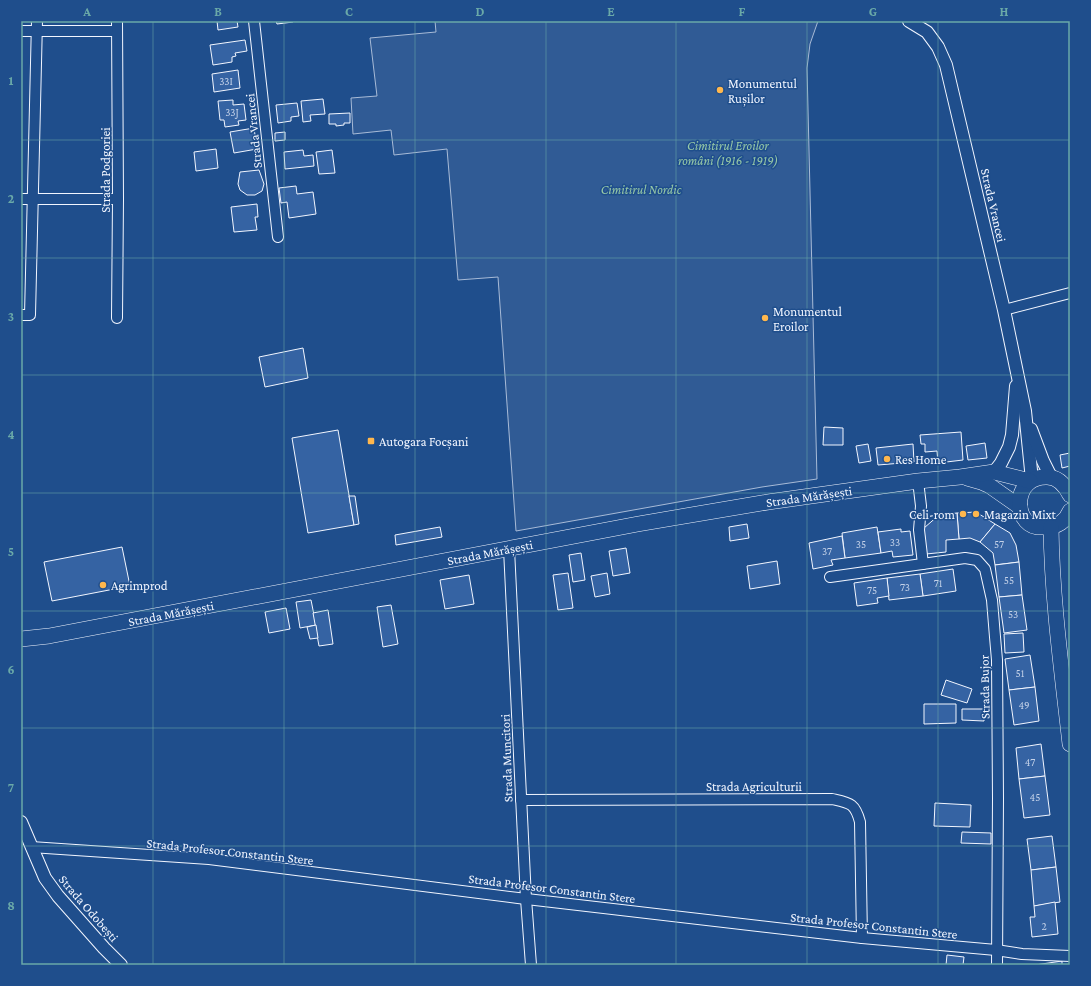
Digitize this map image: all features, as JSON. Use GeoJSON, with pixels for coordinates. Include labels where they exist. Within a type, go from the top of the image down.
{"type":"FeatureCollection","features":[{"type":"Feature","properties":{"kind":"main road","name":"Strada Mărășești"},"geometry":{"type":"LineString","coordinates":[[21,639],[50,636],[638,524],[768,502],[918,480],[960,477],[994,472],[1031,480]]}},
{"type":"Feature","properties":{"kind":"main road","name":"Strada Mărășești"},"geometry":{"type":"LineString","coordinates":[[960,477],[982,482],[1020,507]]}},
{"type":"Feature","properties":{"kind":"main road"},"geometry":{"type":"LineString","coordinates":[[1069,515],[1060,523],[1052,527],[1037,527],[1030,524],[1025,519],[1020,507],[1023,490],[1031,480],[1041,477],[1061,481],[1070,494]]}},
{"type":"Feature","properties":{"kind":"main road"},"geometry":{"type":"LineString","coordinates":[[1052,527],[1054,600],[1070,744]]}},
{"type":"Feature","properties":{"kind":"street","name":"Strada Vrancei"},"geometry":{"type":"LineString","coordinates":[[254,21],[278,237]]}},
{"type":"Feature","properties":{"kind":"street","name":"Strada Vrancei"},"geometry":{"type":"LineString","coordinates":[[908,21],[927,32],[938,47],[946,65],[1017,371],[1025,411],[1031,480]]}},
{"type":"Feature","properties":{"kind":"street"},"geometry":{"type":"LineString","coordinates":[[26,315],[33,198],[37,26]]}},
{"type":"Feature","properties":{"kind":"street"},"geometry":{"type":"LineString","coordinates":[[21,31],[37,26],[117,26]]}},
{"type":"Feature","properties":{"kind":"street","name":"Strada Podgoriei"},"geometry":{"type":"LineString","coordinates":[[117,26],[117,318]]}},
{"type":"Feature","properties":{"kind":"street"},"geometry":{"type":"LineString","coordinates":[[21,198],[118,199]]}},
{"type":"Feature","properties":{"kind":"street"},"geometry":{"type":"LineString","coordinates":[[1004,310],[1070,293]]}},
{"type":"Feature","properties":{"kind":"street"},"geometry":{"type":"LineString","coordinates":[[994,472],[1004,457],[1011,441],[1017,371]]}},
{"type":"Feature","properties":{"kind":"street","name":"Strada Vrancei"},"geometry":{"type":"LineString","coordinates":[[1025,411],[1043,461],[1061,481]]}},
{"type":"Feature","properties":{"kind":"street"},"geometry":{"type":"LineString","coordinates":[[918,480],[921,506],[919,530],[924,564]]}},
{"type":"Feature","properties":{"kind":"street","name":"Strada Muncitori"},"geometry":{"type":"LineString","coordinates":[[509,549],[526,898],[531,965]]}},
{"type":"Feature","properties":{"kind":"street","name":"Strada Bujor"},"geometry":{"type":"LineString","coordinates":[[830,577],[965,558],[977,560],[985,569],[992,600],[997,668],[997,965]]}},
{"type":"Feature","properties":{"kind":"street","name":"Strada Agriculturii"},"geometry":{"type":"LineString","coordinates":[[521,800],[832,799],[848,803],[857,811],[860,822],[862,938]]}},
{"type":"Feature","properties":{"kind":"street","name":"Strada Odobești"},"geometry":{"type":"LineString","coordinates":[[21,822],[45,878],[58,896],[121,965]]}},
{"type":"Feature","properties":{"kind":"street","name":"Strada Profesor Constantin Stere"},"geometry":{"type":"LineString","coordinates":[[31,847],[209,859],[862,938],[996,950],[1022,954],[1070,956]]}},
{"type":"Feature","properties":{"kind":"green space","name":"Cimitirul Nordic"},"geometry":{"type":"Polygon","coordinates":[[[435,21],[818,21],[810,44],[807,68],[817,479],[762,487],[516,531],[498,277],[458,280],[447,149],[394,155],[391,130],[353,134],[351,98],[377,96],[370,38],[436,32],[435,21]]]}},
{"type":"Feature","properties":{"kind":"building"},"geometry":{"type":"Polygon","coordinates":[[[217,21],[237,21],[238,27],[218,30],[217,21]]]}},
{"type":"Feature","properties":{"kind":"building"},"geometry":{"type":"Polygon","coordinates":[[[276,21],[293,21],[293,22],[277,24],[276,21]]]}},
{"type":"Feature","properties":{"kind":"building"},"geometry":{"type":"Polygon","coordinates":[[[245,40],[247,51],[235,53],[236,56],[232,57],[232,62],[213,65],[210,45],[245,40]]]}},
{"type":"Feature","properties":{"kind":"building"},"geometry":{"type":"Polygon","coordinates":[[[238,70],[240,88],[214,92],[212,74],[238,70]]]}},
{"type":"Feature","properties":{"kind":"building"},"geometry":{"type":"Polygon","coordinates":[[[323,99],[325,114],[310,115],[311,121],[303,122],[301,101],[323,99]]]}},
{"type":"Feature","properties":{"kind":"building"},"geometry":{"type":"Polygon","coordinates":[[[233,100],[233,105],[244,104],[246,120],[238,121],[239,125],[225,127],[224,120],[220,120],[218,101],[233,100]]]}},
{"type":"Feature","properties":{"kind":"building"},"geometry":{"type":"Polygon","coordinates":[[[297,103],[299,116],[291,117],[291,121],[278,123],[276,105],[297,103]]]}},
{"type":"Feature","properties":{"kind":"building"},"geometry":{"type":"Polygon","coordinates":[[[350,113],[350,123],[344,123],[344,125],[336,126],[336,124],[329,124],[329,114],[350,113]]]}},
{"type":"Feature","properties":{"kind":"building"},"geometry":{"type":"Polygon","coordinates":[[[254,128],[257,149],[234,153],[230,132],[254,128]]]}},
{"type":"Feature","properties":{"kind":"building"},"geometry":{"type":"Polygon","coordinates":[[[285,132],[285,140],[275,141],[275,133],[285,132]]]}},
{"type":"Feature","properties":{"kind":"building"},"geometry":{"type":"Polygon","coordinates":[[[216,149],[218,168],[196,171],[194,152],[216,149]]]}},
{"type":"Feature","properties":{"kind":"building"},"geometry":{"type":"Polygon","coordinates":[[[303,150],[304,156],[313,155],[314,166],[285,169],[284,152],[303,150]]]}},
{"type":"Feature","properties":{"kind":"building"},"geometry":{"type":"Polygon","coordinates":[[[332,150],[335,173],[319,174],[316,152],[332,150]]]}},
{"type":"Feature","properties":{"kind":"building"},"geometry":{"type":"Polygon","coordinates":[[[259,170],[264,184],[262,191],[255,195],[247,195],[240,190],[238,184],[240,172],[259,170]]]}},
{"type":"Feature","properties":{"kind":"building"},"geometry":{"type":"Polygon","coordinates":[[[296,186],[297,194],[313,192],[316,214],[289,218],[287,202],[281,203],[279,188],[296,186]]]}},
{"type":"Feature","properties":{"kind":"building"},"geometry":{"type":"Polygon","coordinates":[[[257,204],[258,217],[255,217],[257,230],[234,232],[231,207],[257,204]]]}},
{"type":"Feature","properties":{"kind":"building"},"geometry":{"type":"Polygon","coordinates":[[[303,348],[308,378],[265,387],[259,357],[303,348]]]}},
{"type":"Feature","properties":{"kind":"building"},"geometry":{"type":"Polygon","coordinates":[[[824,427],[843,428],[843,445],[823,445],[824,427]]]}},
{"type":"Feature","properties":{"kind":"building"},"geometry":{"type":"Polygon","coordinates":[[[338,430],[354,525],[308,533],[292,438],[338,430]]]}},
{"type":"Feature","properties":{"kind":"building"},"geometry":{"type":"Polygon","coordinates":[[[961,432],[963,460],[938,463],[937,451],[925,452],[925,444],[921,444],[920,435],[961,432]]]}},
{"type":"Feature","properties":{"kind":"building"},"geometry":{"type":"Polygon","coordinates":[[[985,443],[987,458],[968,460],[966,446],[985,443]]]}},
{"type":"Feature","properties":{"kind":"building"},"geometry":{"type":"Polygon","coordinates":[[[868,444],[871,461],[859,463],[856,446],[868,444]]]}},
{"type":"Feature","properties":{"kind":"building"},"geometry":{"type":"Polygon","coordinates":[[[913,444],[914,462],[878,465],[876,448],[913,444]]]}},
{"type":"Feature","properties":{"kind":"building"},"geometry":{"type":"Polygon","coordinates":[[[1070,453],[1070,466],[1062,468],[1060,455],[1070,453]]]}},
{"type":"Feature","properties":{"kind":"building"},"geometry":{"type":"Polygon","coordinates":[[[349,496],[355,496],[359,524],[354,525],[349,496]]]}},
{"type":"Feature","properties":{"kind":"building"},"geometry":{"type":"Polygon","coordinates":[[[976,512],[995,524],[980,542],[970,538],[959,539],[957,513],[976,512]]]}},
{"type":"Feature","properties":{"kind":"building"},"geometry":{"type":"Polygon","coordinates":[[[957,513],[959,539],[946,540],[946,552],[926,554],[924,528],[939,515],[957,513]]]}},
{"type":"Feature","properties":{"kind":"building"},"geometry":{"type":"Polygon","coordinates":[[[747,524],[749,538],[730,541],[729,527],[747,524]]]}},
{"type":"Feature","properties":{"kind":"building"},"geometry":{"type":"Polygon","coordinates":[[[995,524],[1010,533],[1016,545],[1019,562],[995,565],[993,553],[980,542],[995,524]]]}},
{"type":"Feature","properties":{"kind":"building"},"geometry":{"type":"Polygon","coordinates":[[[440,527],[442,537],[396,545],[395,535],[440,527]]]}},
{"type":"Feature","properties":{"kind":"building"},"geometry":{"type":"Polygon","coordinates":[[[877,527],[881,553],[845,558],[842,533],[877,527]]]}},
{"type":"Feature","properties":{"kind":"building"},"geometry":{"type":"Polygon","coordinates":[[[901,529],[901,532],[910,531],[913,555],[893,557],[892,551],[881,553],[878,532],[901,529]]]}},
{"type":"Feature","properties":{"kind":"building"},"geometry":{"type":"Polygon","coordinates":[[[842,536],[845,558],[831,560],[833,565],[813,569],[809,543],[842,536]]]}},
{"type":"Feature","properties":{"kind":"building"},"geometry":{"type":"Polygon","coordinates":[[[122,547],[130,586],[52,601],[44,562],[122,547]]]}},
{"type":"Feature","properties":{"kind":"building"},"geometry":{"type":"Polygon","coordinates":[[[626,548],[630,573],[613,576],[609,551],[626,548]]]}},
{"type":"Feature","properties":{"kind":"building"},"geometry":{"type":"Polygon","coordinates":[[[581,553],[585,580],[573,582],[569,555],[581,553]]]}},
{"type":"Feature","properties":{"kind":"building"},"geometry":{"type":"Polygon","coordinates":[[[777,561],[780,584],[750,589],[747,566],[777,561]]]}},
{"type":"Feature","properties":{"kind":"building"},"geometry":{"type":"Polygon","coordinates":[[[1019,562],[1022,595],[999,597],[995,565],[1019,562]]]}},
{"type":"Feature","properties":{"kind":"building"},"geometry":{"type":"Polygon","coordinates":[[[953,569],[956,591],[923,596],[920,574],[953,569]]]}},
{"type":"Feature","properties":{"kind":"building"},"geometry":{"type":"Polygon","coordinates":[[[568,573],[573,608],[558,610],[553,575],[568,573]]]}},
{"type":"Feature","properties":{"kind":"building"},"geometry":{"type":"Polygon","coordinates":[[[607,573],[610,594],[595,597],[591,576],[607,573]]]}},
{"type":"Feature","properties":{"kind":"building"},"geometry":{"type":"Polygon","coordinates":[[[920,574],[923,596],[889,600],[887,578],[920,574]]]}},
{"type":"Feature","properties":{"kind":"building"},"geometry":{"type":"Polygon","coordinates":[[[469,575],[474,604],[445,609],[440,580],[469,575]]]}},
{"type":"Feature","properties":{"kind":"building"},"geometry":{"type":"Polygon","coordinates":[[[887,578],[889,596],[877,598],[878,603],[857,606],[854,583],[887,578]]]}},
{"type":"Feature","properties":{"kind":"building"},"geometry":{"type":"Polygon","coordinates":[[[1022,595],[1027,630],[1004,633],[999,597],[1022,595]]]}},
{"type":"Feature","properties":{"kind":"building"},"geometry":{"type":"Polygon","coordinates":[[[311,600],[316,625],[300,628],[296,602],[311,600]]]}},
{"type":"Feature","properties":{"kind":"building"},"geometry":{"type":"Polygon","coordinates":[[[391,605],[398,644],[383,647],[377,607],[391,605]]]}},
{"type":"Feature","properties":{"kind":"building"},"geometry":{"type":"Polygon","coordinates":[[[286,608],[290,629],[269,633],[265,612],[286,608]]]}},
{"type":"Feature","properties":{"kind":"building"},"geometry":{"type":"Polygon","coordinates":[[[328,610],[333,644],[319,646],[313,613],[328,610]]]}},
{"type":"Feature","properties":{"kind":"building"},"geometry":{"type":"Polygon","coordinates":[[[316,625],[318,638],[310,639],[307,627],[316,625]]]}},
{"type":"Feature","properties":{"kind":"building"},"geometry":{"type":"Polygon","coordinates":[[[1023,633],[1024,652],[1005,653],[1004,634],[1023,633]]]}},
{"type":"Feature","properties":{"kind":"building"},"geometry":{"type":"Polygon","coordinates":[[[1030,655],[1035,687],[1009,690],[1005,659],[1030,655]]]}},
{"type":"Feature","properties":{"kind":"building"},"geometry":{"type":"Polygon","coordinates":[[[946,680],[972,689],[967,703],[941,695],[946,680]]]}},
{"type":"Feature","properties":{"kind":"building"},"geometry":{"type":"Polygon","coordinates":[[[1035,687],[1039,721],[1014,725],[1009,690],[1035,687]]]}},
{"type":"Feature","properties":{"kind":"building"},"geometry":{"type":"Polygon","coordinates":[[[924,704],[956,704],[956,723],[924,724],[924,704]]]}},
{"type":"Feature","properties":{"kind":"building"},"geometry":{"type":"Polygon","coordinates":[[[962,709],[984,709],[984,721],[962,720],[962,709]]]}},
{"type":"Feature","properties":{"kind":"building"},"geometry":{"type":"Polygon","coordinates":[[[1041,744],[1045,776],[1019,779],[1016,748],[1041,744]]]}},
{"type":"Feature","properties":{"kind":"building"},"geometry":{"type":"Polygon","coordinates":[[[1045,776],[1050,815],[1024,818],[1019,779],[1045,776]]]}},
{"type":"Feature","properties":{"kind":"building"},"geometry":{"type":"Polygon","coordinates":[[[935,803],[971,805],[970,827],[934,826],[935,803]]]}},
{"type":"Feature","properties":{"kind":"building"},"geometry":{"type":"Polygon","coordinates":[[[962,832],[991,833],[991,844],[961,843],[962,832]]]}},
{"type":"Feature","properties":{"kind":"building"},"geometry":{"type":"Polygon","coordinates":[[[1052,836],[1056,867],[1031,870],[1027,839],[1052,836]]]}},
{"type":"Feature","properties":{"kind":"building"},"geometry":{"type":"Polygon","coordinates":[[[1056,867],[1060,902],[1034,906],[1031,870],[1056,867]]]}},
{"type":"Feature","properties":{"kind":"building"},"geometry":{"type":"Polygon","coordinates":[[[1055,902],[1058,934],[1032,937],[1030,917],[1035,917],[1034,906],[1055,902]]]}},
{"type":"Feature","properties":{"kind":"building"},"geometry":{"type":"Polygon","coordinates":[[[947,955],[964,957],[963,965],[946,965],[947,955]]]}},
{"type":"Feature","properties":{"kind":"building"},"geometry":{"type":"Polygon","coordinates":[[[1062,961],[1062,965],[1035,965],[1062,961]]]}},
{"type":"Feature","properties":{"kind":"place","name":"Monumentul Rușilor"},"geometry":{"type":"Point","coordinates":[720,90]}},
{"type":"Feature","properties":{"kind":"place","name":"Monumentul Eroilor"},"geometry":{"type":"Point","coordinates":[765,318]}},
{"type":"Feature","properties":{"kind":"place","name":"Autogara Focșani"},"geometry":{"type":"Point","coordinates":[371,441]}},
{"type":"Feature","properties":{"kind":"place","name":"Res Home"},"geometry":{"type":"Point","coordinates":[887,459]}},
{"type":"Feature","properties":{"kind":"place","name":"Celi-rom"},"geometry":{"type":"Point","coordinates":[963,514]}},
{"type":"Feature","properties":{"kind":"place","name":"Magazin Mixt"},"geometry":{"type":"Point","coordinates":[976,514]}},
{"type":"Feature","properties":{"kind":"place","name":"Agrimprod"},"geometry":{"type":"Point","coordinates":[103,585]}},
{"type":"Feature","properties":{"kind":"park label","name":"Cimitirul Eroilor români (1916 - 1919)"},"geometry":{"type":"Point","coordinates":[728,152]}}]}
